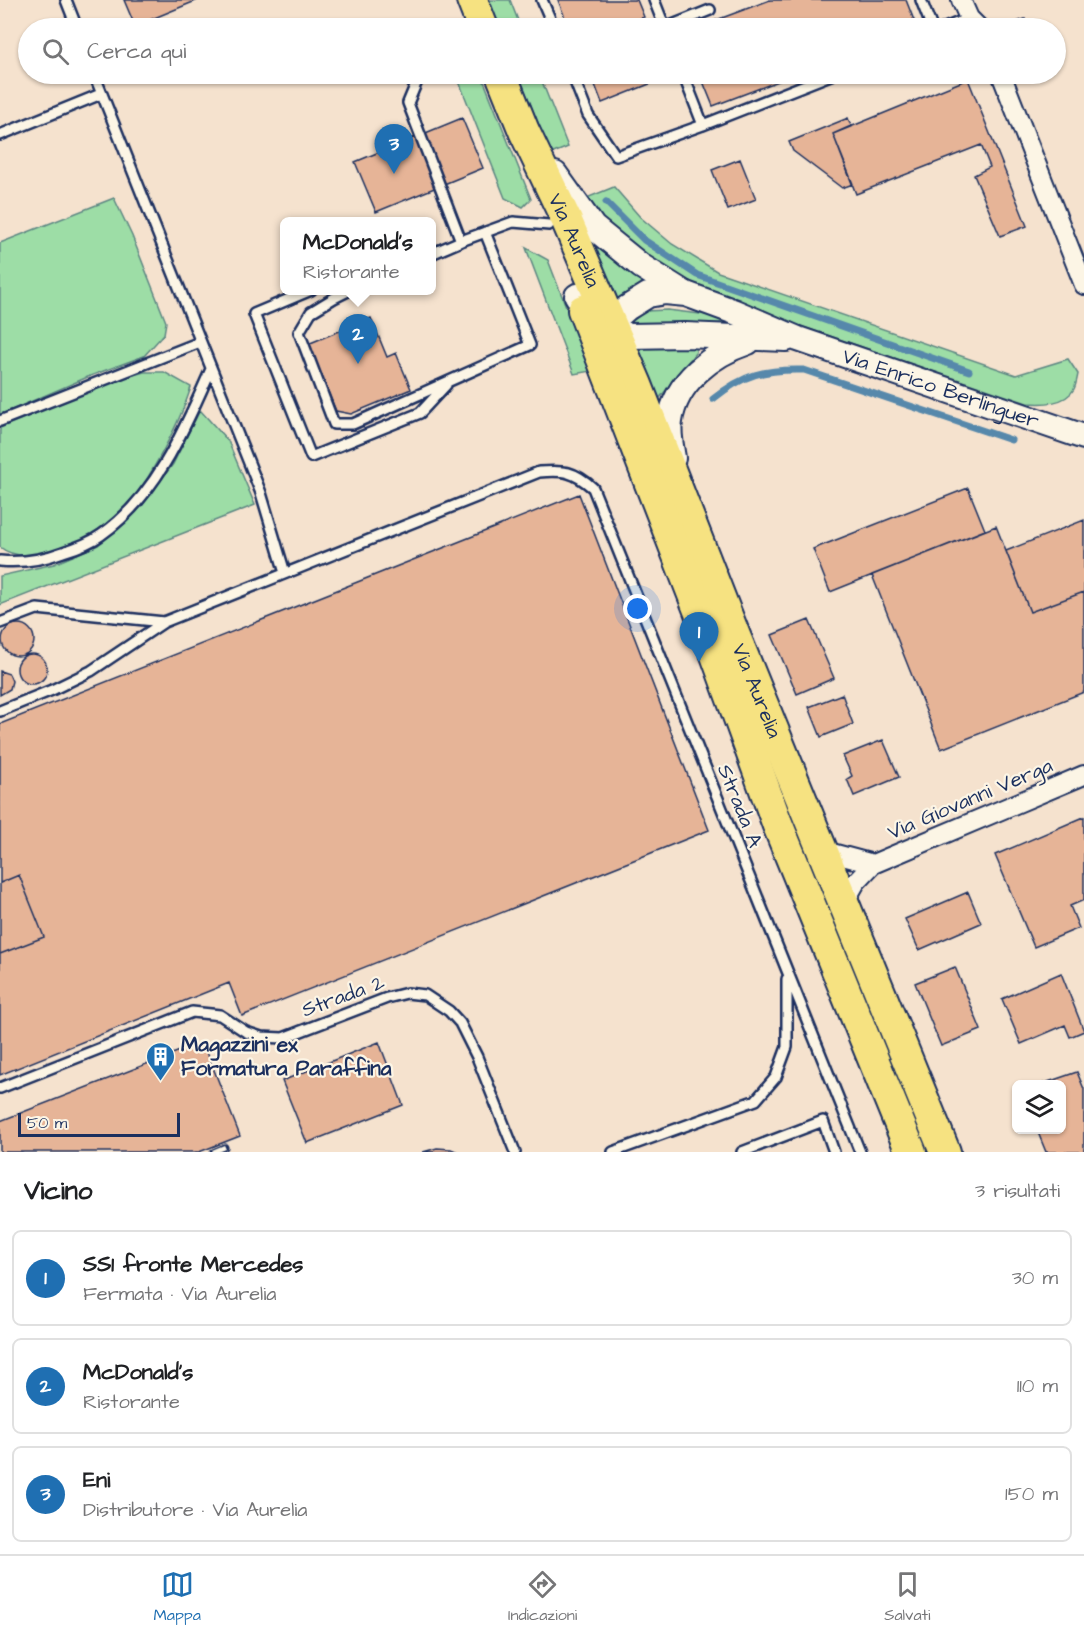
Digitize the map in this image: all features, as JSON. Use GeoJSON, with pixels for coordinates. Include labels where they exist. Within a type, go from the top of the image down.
{"type":"FeatureCollection","features":[{"type":"Feature","properties":{"kind":"main road","name":"Via Aurelia"},"geometry":{"type":"LineString","coordinates":[[505,84],[637,385],[945,1152]]}},
{"type":"Feature","properties":{"kind":"main road","name":"Via Aurelia"},"geometry":{"type":"LineString","coordinates":[[524,131],[549,225],[712,644],[777,823],[911,1152]]}},
{"type":"Feature","properties":{"kind":"street"},"geometry":{"type":"LineString","coordinates":[[962,0],[971,18]]}},
{"type":"Feature","properties":{"kind":"street"},"geometry":{"type":"LineString","coordinates":[[1005,84],[1084,285]]}},
{"type":"Feature","properties":{"kind":"street","name":"Via Enrico Berlinguer"},"geometry":{"type":"LineString","coordinates":[[524,131],[593,227],[641,266],[686,294],[798,339],[1084,437]]}},
{"type":"Feature","properties":{"kind":"street","name":"Via Enrico Berlinguer"},"geometry":{"type":"LineString","coordinates":[[686,294],[665,292],[648,295],[618,316],[613,330],[629,336],[685,335],[798,339]]}},
{"type":"Feature","properties":{"kind":"street"},"geometry":{"type":"LineString","coordinates":[[577,296],[603,326],[613,330],[604,365]]}},
{"type":"Feature","properties":{"kind":"street","name":"Via Enrico Berlinguer"},"geometry":{"type":"LineString","coordinates":[[677,487],[669,423],[673,405],[687,384],[709,360],[730,348],[765,338]]}},
{"type":"Feature","properties":{"kind":"street","name":"Via Giovanni Verga"},"geometry":{"type":"LineString","coordinates":[[844,903],[856,882],[873,864],[1084,775]]}},
{"type":"Feature","properties":{"kind":"street","name":"Via Giovanni Verga"},"geometry":{"type":"LineString","coordinates":[[821,848],[873,864]]}},
{"type":"Feature","properties":{"kind":"lane"},"geometry":{"type":"LineString","coordinates":[[66,0],[73,18]]}},
{"type":"Feature","properties":{"kind":"lane"},"geometry":{"type":"LineString","coordinates":[[542,0],[550,18]]}},
{"type":"Feature","properties":{"kind":"lane"},"geometry":{"type":"LineString","coordinates":[[654,0],[662,18]]}},
{"type":"Feature","properties":{"kind":"lane"},"geometry":{"type":"LineString","coordinates":[[921,0],[928,18]]}},
{"type":"Feature","properties":{"kind":"lane"},"geometry":{"type":"LineString","coordinates":[[690,18],[710,10]]}},
{"type":"Feature","properties":{"kind":"lane"},"geometry":{"type":"LineString","coordinates":[[0,711],[91,671],[164,622],[285,573],[261,493],[98,84]]}},
{"type":"Feature","properties":{"kind":"lane"},"geometry":{"type":"LineString","coordinates":[[416,84],[408,103],[461,241]]}},
{"type":"Feature","properties":{"kind":"lane"},"geometry":{"type":"LineString","coordinates":[[576,84],[588,115],[616,156],[808,84]]}},
{"type":"Feature","properties":{"kind":"lane"},"geometry":{"type":"LineString","coordinates":[[687,84],[703,125]]}},
{"type":"Feature","properties":{"kind":"lane"},"geometry":{"type":"LineString","coordinates":[[0,135],[101,94]]}},
{"type":"Feature","properties":{"kind":"lane"},"geometry":{"type":"LineString","coordinates":[[436,252],[513,222],[549,225]]}},
{"type":"Feature","properties":{"kind":"lane"},"geometry":{"type":"LineString","coordinates":[[341,295],[311,312],[299,332],[334,424],[352,424],[530,345],[485,232]]}},
{"type":"Feature","properties":{"kind":"lane"},"geometry":{"type":"LineString","coordinates":[[301,295],[254,314],[311,457],[420,413],[450,381]]}},
{"type":"Feature","properties":{"kind":"lane"},"geometry":{"type":"LineString","coordinates":[[0,421],[200,342]]}},
{"type":"Feature","properties":{"kind":"lane"},"geometry":{"type":"LineString","coordinates":[[0,561],[18,563],[47,558],[99,537],[119,522],[150,486],[190,415],[211,369]]}},
{"type":"Feature","properties":{"kind":"lane","name":"Strada A"},"geometry":{"type":"LineString","coordinates":[[285,573],[539,472],[563,471],[581,477],[593,488],[860,1152]]}},
{"type":"Feature","properties":{"kind":"lane"},"geometry":{"type":"LineString","coordinates":[[0,623],[37,609],[164,622]]}},
{"type":"Feature","properties":{"kind":"lane"},"geometry":{"type":"LineString","coordinates":[[613,1152],[756,1100],[776,1077],[787,1047],[787,974]]}},
{"type":"Feature","properties":{"kind":"lane","name":"Strada 2"},"geometry":{"type":"LineString","coordinates":[[0,1088],[192,1012],[220,1015],[246,1032],[261,1037],[283,1038],[387,998],[407,993],[425,995],[449,1011],[460,1023],[477,1057],[515,1152]]}},
{"type":"Feature","properties":{"kind":"lane"},"geometry":{"type":"LineString","coordinates":[[742,1152],[823,1121],[834,1152]]}},
{"type":"Feature","properties":{"kind":"green space"},"geometry":{"type":"Polygon","coordinates":[[[488,0],[510,0],[517,18],[495,18],[488,0]]]}},
{"type":"Feature","properties":{"kind":"green space"},"geometry":{"type":"Polygon","coordinates":[[[460,84],[485,84],[531,199],[523,207],[505,198],[460,84]]]}},
{"type":"Feature","properties":{"kind":"green space"},"geometry":{"type":"Polygon","coordinates":[[[522,84],[543,84],[568,147],[551,154],[522,84]]]}},
{"type":"Feature","properties":{"kind":"green space"},"geometry":{"type":"Polygon","coordinates":[[[614,187],[640,217],[672,244],[718,272],[1016,375],[1068,359],[1078,374],[1075,387],[1070,394],[1059,401],[1027,403],[733,303],[686,283],[613,232],[584,199],[614,187]]]}},
{"type":"Feature","properties":{"kind":"green space"},"geometry":{"type":"Polygon","coordinates":[[[114,198],[132,236],[166,322],[164,334],[144,356],[90,376],[0,415],[0,243],[114,198]]]}},
{"type":"Feature","properties":{"kind":"green space"},"geometry":{"type":"Polygon","coordinates":[[[588,235],[651,284],[612,302],[588,235]]]}},
{"type":"Feature","properties":{"kind":"green space"},"geometry":{"type":"Polygon","coordinates":[[[526,248],[548,260],[591,371],[574,374],[526,248]]]}},
{"type":"Feature","properties":{"kind":"green space"},"geometry":{"type":"Polygon","coordinates":[[[667,310],[725,317],[729,323],[629,324],[645,311],[667,310]]]}},
{"type":"Feature","properties":{"kind":"green space"},"geometry":{"type":"Polygon","coordinates":[[[696,346],[696,352],[659,399],[633,347],[696,346]]]}},
{"type":"Feature","properties":{"kind":"green space"},"geometry":{"type":"Polygon","coordinates":[[[144,372],[164,372],[191,387],[158,460],[134,498],[111,524],[81,541],[36,554],[23,555],[5,551],[0,547],[0,428],[113,381],[144,372]]]}},
{"type":"Feature","properties":{"kind":"green space"},"geometry":{"type":"Polygon","coordinates":[[[200,410],[228,441],[255,505],[0,605],[0,576],[54,564],[98,545],[141,507],[173,464],[200,410]]]}},
{"type":"Feature","properties":{"kind":"building"},"geometry":{"type":"Polygon","coordinates":[[[124,0],[198,0],[154,18],[132,18],[124,0]]]}},
{"type":"Feature","properties":{"kind":"building"},"geometry":{"type":"Polygon","coordinates":[[[558,0],[637,0],[644,17],[641,18],[565,18],[558,0]]]}},
{"type":"Feature","properties":{"kind":"building"},"geometry":{"type":"Polygon","coordinates":[[[770,0],[906,0],[913,18],[722,18],[770,0]]]}},
{"type":"Feature","properties":{"kind":"building"},"geometry":{"type":"Polygon","coordinates":[[[595,84],[650,84],[602,103],[595,84]]]}},
{"type":"Feature","properties":{"kind":"building"},"geometry":{"type":"Polygon","coordinates":[[[704,84],[771,84],[713,106],[704,84]]]}},
{"type":"Feature","properties":{"kind":"building"},"geometry":{"type":"Polygon","coordinates":[[[956,84],[970,84],[1027,226],[1000,236],[974,175],[990,167],[981,145],[856,194],[833,134],[956,84]]]}},
{"type":"Feature","properties":{"kind":"building"},"geometry":{"type":"Polygon","coordinates":[[[462,118],[483,168],[376,212],[355,162],[462,118]]]}},
{"type":"Feature","properties":{"kind":"building"},"geometry":{"type":"Polygon","coordinates":[[[848,118],[851,126],[833,134],[853,184],[842,188],[793,151],[789,142],[848,118]]]}},
{"type":"Feature","properties":{"kind":"building"},"geometry":{"type":"Polygon","coordinates":[[[740,159],[756,199],[728,210],[712,170],[740,159]]]}},
{"type":"Feature","properties":{"kind":"building"},"geometry":{"type":"Polygon","coordinates":[[[371,318],[387,357],[396,353],[411,389],[351,414],[336,411],[308,344],[371,318]]]}},
{"type":"Feature","properties":{"kind":"building"},"geometry":{"type":"Polygon","coordinates":[[[968,488],[985,530],[830,592],[813,549],[968,488]]]}},
{"type":"Feature","properties":{"kind":"building"},"geometry":{"type":"Polygon","coordinates":[[[579,494],[709,830],[242,1016],[229,983],[0,1075],[0,954],[44,937],[19,875],[0,883],[0,724],[579,494]]]}},
{"type":"Feature","properties":{"kind":"building"},"geometry":{"type":"Polygon","coordinates":[[[1084,520],[1084,592],[1030,612],[1006,551],[1084,520]]]}},
{"type":"Feature","properties":{"kind":"building"},"geometry":{"type":"Polygon","coordinates":[[[996,526],[1030,612],[1084,592],[1084,692],[941,749],[872,575],[996,526]]]}},
{"type":"Feature","properties":{"kind":"building"},"geometry":{"type":"Polygon","coordinates":[[[809,620],[834,678],[797,694],[772,635],[809,620]]]}},
{"type":"Feature","properties":{"kind":"building"},"geometry":{"type":"Polygon","coordinates":[[[18,624],[29,629],[34,640],[29,651],[18,656],[7,651],[2,640],[7,629],[18,624]]]}},
{"type":"Feature","properties":{"kind":"building"},"geometry":{"type":"Polygon","coordinates":[[[32,654],[43,658],[47,669],[43,680],[32,684],[21,680],[17,669],[21,658],[32,654]]]}},
{"type":"Feature","properties":{"kind":"building"},"geometry":{"type":"Polygon","coordinates":[[[0,671],[9,674],[12,681],[10,689],[0,695],[0,671]]]}},
{"type":"Feature","properties":{"kind":"building"},"geometry":{"type":"Polygon","coordinates":[[[842,694],[853,724],[821,737],[809,707],[842,694]]]}},
{"type":"Feature","properties":{"kind":"building"},"geometry":{"type":"Polygon","coordinates":[[[883,740],[899,777],[854,796],[847,779],[852,776],[843,756],[883,740]]]}},
{"type":"Feature","properties":{"kind":"building"},"geometry":{"type":"Polygon","coordinates":[[[1084,817],[1084,900],[1070,906],[1079,928],[1034,947],[995,855],[1084,817]]]}},
{"type":"Feature","properties":{"kind":"building"},"geometry":{"type":"Polygon","coordinates":[[[19,875],[44,937],[0,954],[0,883],[19,875]]]}},
{"type":"Feature","properties":{"kind":"building"},"geometry":{"type":"Polygon","coordinates":[[[968,892],[981,923],[919,950],[905,919],[968,892]]]}},
{"type":"Feature","properties":{"kind":"building"},"geometry":{"type":"Polygon","coordinates":[[[955,967],[981,1030],[941,1046],[915,983],[955,967]]]}},
{"type":"Feature","properties":{"kind":"building"},"geometry":{"type":"Polygon","coordinates":[[[1061,973],[1084,1031],[1070,1037],[1065,1025],[1021,1044],[1002,999],[1061,973]]]}},
{"type":"Feature","properties":{"kind":"building","name":"Magazzini ex Formatura Paraffina"},"geometry":{"type":"Polygon","coordinates":[[[203,1042],[240,1136],[199,1152],[0,1152],[0,1121],[203,1042]]]}},
{"type":"Feature","properties":{"kind":"building"},"geometry":{"type":"Polygon","coordinates":[[[379,1042],[403,1105],[307,1143],[282,1081],[379,1042]]]}},
{"type":"Feature","properties":{"kind":"building"},"geometry":{"type":"Polygon","coordinates":[[[1077,1072],[1084,1089],[1084,1152],[1046,1152],[1039,1134],[1066,1134],[1066,1080],[1054,1080],[1077,1072]]]}},
{"type":"Feature","properties":{"kind":"building"},"geometry":{"type":"Polygon","coordinates":[[[437,1148],[451,1149],[458,1152],[423,1152],[437,1148]]]}},
{"type":"Feature","properties":{"kind":"waterway"},"geometry":{"type":"LineString","coordinates":[[606,202],[644,240],[697,275],[969,371]]}},
{"type":"Feature","properties":{"kind":"waterway"},"geometry":{"type":"LineString","coordinates":[[713,399],[735,384],[755,375],[766,372],[804,370],[1011,440]]}},
{"type":"Feature","properties":{"kind":"railway"},"geometry":{"type":"LineString","coordinates":[[213,1152],[225,1147]]}},
{"type":"Feature","properties":{"kind":"place","name":"Eni"},"geometry":{"type":"Point","coordinates":[394,174]}},
{"type":"Feature","properties":{"kind":"place","name":"McDonald's"},"geometry":{"type":"Point","coordinates":[358,364]}},
{"type":"Feature","properties":{"kind":"place","name":"SS1 fronte Mercedes"},"geometry":{"type":"Point","coordinates":[699,662]}},
{"type":"Feature","properties":{"kind":"place","name":"Magazzini ex Formatura Paraffina"},"geometry":{"type":"Point","coordinates":[160,1082]}}]}
